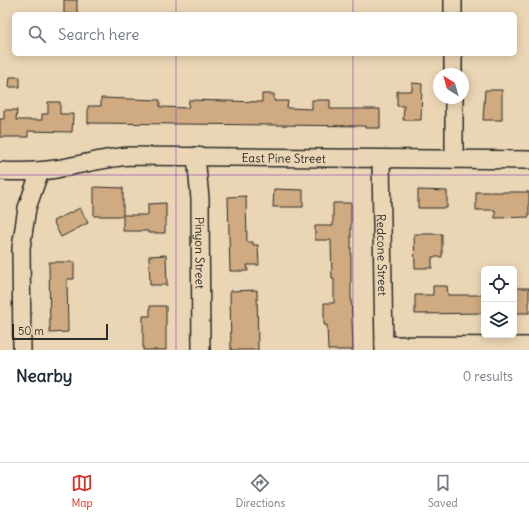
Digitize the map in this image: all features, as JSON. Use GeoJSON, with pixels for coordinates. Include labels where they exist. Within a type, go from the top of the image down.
{"type":"FeatureCollection","features":[{"type":"Feature","properties":{"kind":"street"},"geometry":{"type":"LineString","coordinates":[[453,0],[453,12]]}},
{"type":"Feature","properties":{"kind":"street"},"geometry":{"type":"LineString","coordinates":[[453,56],[453,68]]}},
{"type":"Feature","properties":{"kind":"street"},"geometry":{"type":"LineString","coordinates":[[454,104],[454,159]]}},
{"type":"Feature","properties":{"kind":"street","name":"East Pine Street"},"geometry":{"type":"LineString","coordinates":[[0,171],[40,171],[57,169],[105,158],[129,156],[381,160],[529,160]]}},
{"type":"Feature","properties":{"kind":"street","name":"Pinyon Street"},"geometry":{"type":"LineString","coordinates":[[196,156],[200,199],[201,350]]}},
{"type":"Feature","properties":{"kind":"street","name":"Redcone Street"},"geometry":{"type":"LineString","coordinates":[[381,160],[384,347]]}},
{"type":"Feature","properties":{"kind":"street"},"geometry":{"type":"LineString","coordinates":[[22,350],[21,248],[28,208],[40,171]]}},
{"type":"Feature","properties":{"kind":"street"},"geometry":{"type":"LineString","coordinates":[[384,347],[529,346]]}},
{"type":"Feature","properties":{"kind":"building"},"geometry":{"type":"Polygon","coordinates":[[[64,0],[77,0],[77,12],[64,12],[64,0]]]}},
{"type":"Feature","properties":{"kind":"building"},"geometry":{"type":"Polygon","coordinates":[[[10,77],[20,77],[20,87],[9,87],[10,77]]]}},
{"type":"Feature","properties":{"kind":"building"},"geometry":{"type":"Polygon","coordinates":[[[412,83],[422,84],[421,120],[403,120],[404,106],[397,106],[397,91],[412,91],[412,83]]]}},
{"type":"Feature","properties":{"kind":"building"},"geometry":{"type":"Polygon","coordinates":[[[485,90],[502,90],[502,120],[483,120],[485,90]]]}},
{"type":"Feature","properties":{"kind":"building"},"geometry":{"type":"Polygon","coordinates":[[[262,94],[274,94],[274,101],[288,101],[287,108],[312,109],[312,100],[330,100],[330,109],[380,109],[380,128],[365,128],[365,126],[88,123],[88,106],[101,106],[101,98],[160,100],[160,107],[188,108],[189,100],[262,102],[262,94]]]}},
{"type":"Feature","properties":{"kind":"building"},"geometry":{"type":"Polygon","coordinates":[[[48,102],[60,102],[60,114],[73,114],[72,132],[28,131],[28,137],[0,137],[0,119],[4,119],[4,110],[17,110],[16,120],[42,120],[42,114],[48,114],[48,102]]]}},
{"type":"Feature","properties":{"kind":"building"},"geometry":{"type":"Polygon","coordinates":[[[94,187],[123,188],[123,215],[148,215],[148,204],[166,203],[165,233],[123,231],[123,216],[94,216],[94,187]]]}},
{"type":"Feature","properties":{"kind":"building"},"geometry":{"type":"Polygon","coordinates":[[[274,189],[303,190],[303,207],[273,207],[274,189]]]}},
{"type":"Feature","properties":{"kind":"building"},"geometry":{"type":"Polygon","coordinates":[[[418,190],[447,191],[447,208],[418,208],[418,190]]]}},
{"type":"Feature","properties":{"kind":"building"},"geometry":{"type":"Polygon","coordinates":[[[476,192],[529,192],[529,217],[495,218],[495,210],[476,210],[476,192]]]}},
{"type":"Feature","properties":{"kind":"building"},"geometry":{"type":"Polygon","coordinates":[[[246,196],[247,242],[253,242],[253,245],[258,245],[259,265],[247,265],[248,271],[230,271],[228,197],[246,196]]]}},
{"type":"Feature","properties":{"kind":"building"},"geometry":{"type":"Polygon","coordinates":[[[333,203],[351,203],[351,295],[353,350],[328,350],[327,325],[324,325],[324,303],[334,303],[331,240],[315,240],[315,226],[333,226],[333,203]]]}},
{"type":"Feature","properties":{"kind":"building"},"geometry":{"type":"Polygon","coordinates":[[[80,208],[88,223],[61,237],[53,221],[80,208]]]}},
{"type":"Feature","properties":{"kind":"building"},"geometry":{"type":"Polygon","coordinates":[[[414,234],[442,234],[442,257],[432,257],[432,268],[415,268],[414,234]]]}},
{"type":"Feature","properties":{"kind":"building"},"geometry":{"type":"Polygon","coordinates":[[[166,255],[167,285],[150,285],[149,256],[166,255]]]}},
{"type":"Feature","properties":{"kind":"building"},"geometry":{"type":"Polygon","coordinates":[[[49,262],[74,262],[74,279],[67,279],[68,332],[50,333],[49,262]]]}},
{"type":"Feature","properties":{"kind":"building"},"geometry":{"type":"Polygon","coordinates":[[[433,286],[447,286],[448,295],[481,295],[481,313],[415,314],[415,295],[433,295],[433,286]]]}},
{"type":"Feature","properties":{"kind":"building"},"geometry":{"type":"Polygon","coordinates":[[[517,288],[529,288],[529,313],[517,313],[517,288]]]}},
{"type":"Feature","properties":{"kind":"building"},"geometry":{"type":"Polygon","coordinates":[[[257,290],[258,350],[231,350],[230,291],[257,290]]]}},
{"type":"Feature","properties":{"kind":"building"},"geometry":{"type":"Polygon","coordinates":[[[150,306],[166,306],[166,350],[143,350],[143,316],[150,316],[150,306]]]}}]}
